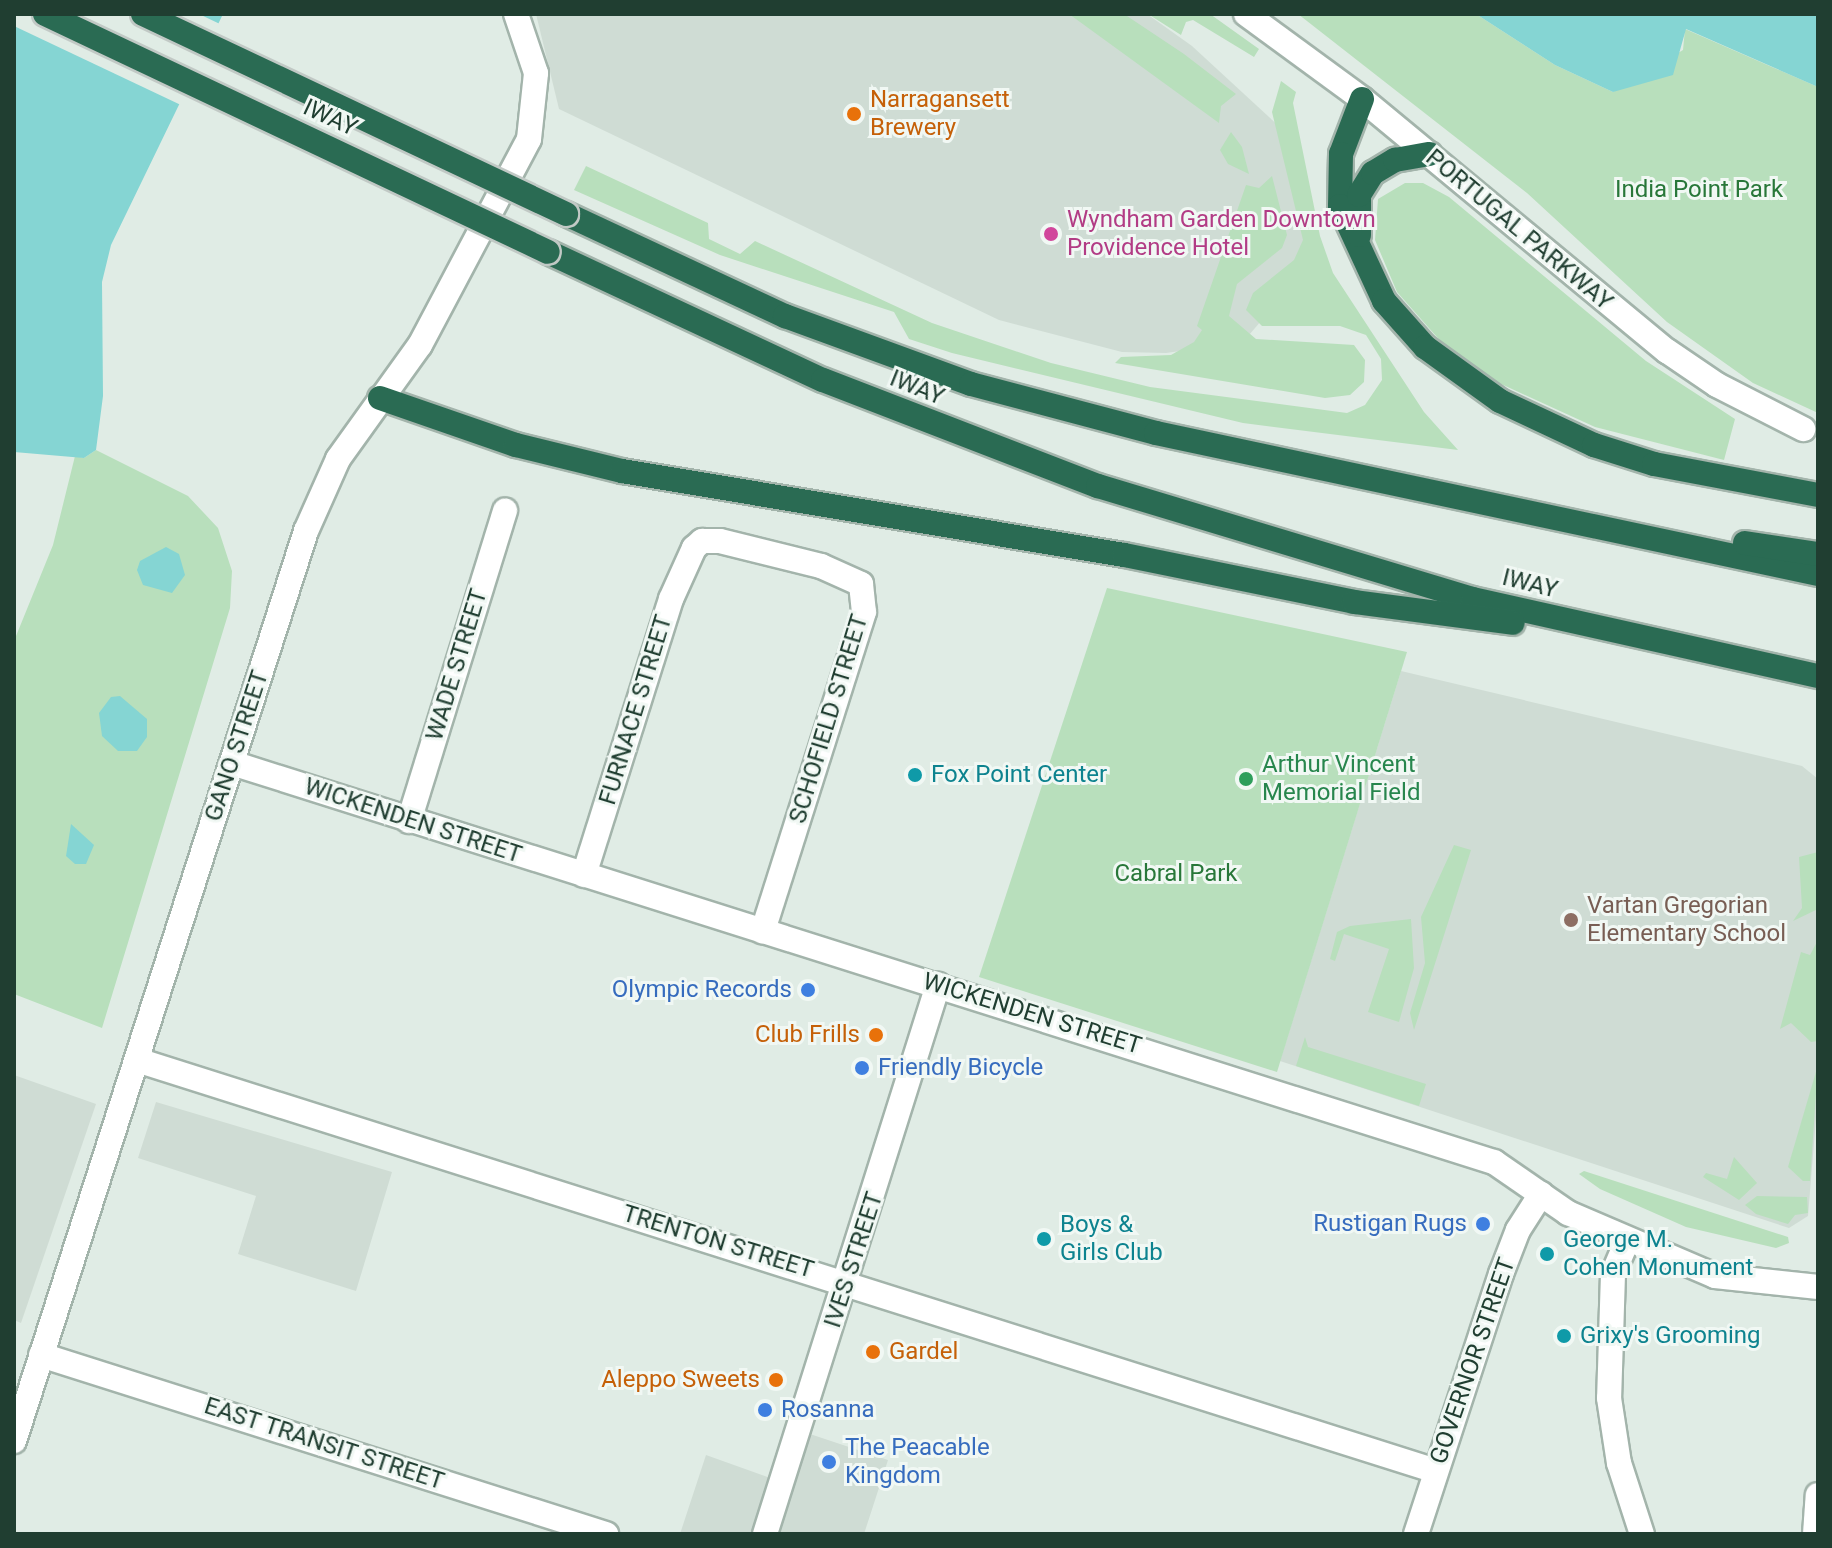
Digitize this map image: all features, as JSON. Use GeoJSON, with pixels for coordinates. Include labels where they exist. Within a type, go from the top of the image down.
{"type":"FeatureCollection","features":[{"type":"Feature","properties":{"kind":"highway","name":"IWAY"},"geometry":{"type":"LineString","coordinates":[[45,14],[823,380],[1098,486],[1362,568],[1651,640],[1818,676]]}},
{"type":"Feature","properties":{"kind":"highway","name":"IWAY"},"geometry":{"type":"LineString","coordinates":[[143,14],[797,321],[971,384],[1132,428],[1818,574]]}},
{"type":"Feature","properties":{"kind":"highway"},"geometry":{"type":"LineString","coordinates":[[1362,99],[1341,154],[1338,187],[1360,254],[1384,301],[1425,347],[1472,383],[1529,417],[1623,455],[1818,495]]}},
{"type":"Feature","properties":{"kind":"highway"},"geometry":{"type":"LineString","coordinates":[[1360,254],[1358,209],[1365,183],[1382,165],[1429,154]]}},
{"type":"Feature","properties":{"kind":"highway"},"geometry":{"type":"LineString","coordinates":[[380,398],[516,445],[622,471],[1124,555],[1354,602],[1651,640]]}},
{"type":"Feature","properties":{"kind":"highway"},"geometry":{"type":"LineString","coordinates":[[1458,497],[1818,554]]}},
{"type":"Feature","properties":{"kind":"street","name":"GANO STREET"},"geometry":{"type":"LineString","coordinates":[[14,1441],[313,513],[338,459],[420,345],[517,169],[529,139],[536,89],[534,64],[516,14]]}},
{"type":"Feature","properties":{"kind":"street","name":"PORTUGAL PARKWAY"},"geometry":{"type":"LineString","coordinates":[[1246,14],[1362,99],[1667,351],[1717,385],[1803,429]]}},
{"type":"Feature","properties":{"kind":"street","name":"WADE STREET"},"geometry":{"type":"LineString","coordinates":[[409,821],[505,510]]}},
{"type":"Feature","properties":{"kind":"street","name":"SCHOFIELD STREET"},"geometry":{"type":"LineString","coordinates":[[694,548],[702,541],[720,541],[821,566],[861,584],[864,596],[763,931]]}},
{"type":"Feature","properties":{"kind":"street","name":"FURNACE STREET"},"geometry":{"type":"LineString","coordinates":[[584,875],[671,599],[694,548]]}},
{"type":"Feature","properties":{"kind":"street","name":"WICKENDEN STREET"},"geometry":{"type":"LineString","coordinates":[[232,763],[1494,1162],[1541,1194],[1627,1241],[1715,1276],[1818,1287]]}},
{"type":"Feature","properties":{"kind":"street","name":"IVES STREET"},"geometry":{"type":"LineString","coordinates":[[765,1534],[847,1283],[938,985]]}},
{"type":"Feature","properties":{"kind":"street","name":"TRENTON STREET"},"geometry":{"type":"LineString","coordinates":[[137,1060],[1436,1471]]}},
{"type":"Feature","properties":{"kind":"street","name":"GOVERNOR STREET"},"geometry":{"type":"LineString","coordinates":[[1416,1534],[1501,1274],[1518,1230],[1541,1194]]}},
{"type":"Feature","properties":{"kind":"street"},"geometry":{"type":"LineString","coordinates":[[1627,1241],[1613,1274],[1611,1423],[1642,1534]]}},
{"type":"Feature","properties":{"kind":"street","name":"EAST TRANSIT STREET"},"geometry":{"type":"LineString","coordinates":[[41,1355],[606,1534]]}},
{"type":"Feature","properties":{"kind":"street"},"geometry":{"type":"LineString","coordinates":[[1815,1534],[1818,1495]]}},
{"type":"Feature","properties":{"kind":"shaded area"},"geometry":{"type":"Polygon","coordinates":[[[536,14],[1147,14],[1192,46],[1283,130],[1311,246],[1285,293],[1243,342],[1166,353],[1122,352],[999,320],[559,109],[536,14]]]}},
{"type":"Feature","properties":{"kind":"shaded area","name":"Vartan Gregorian Elementary School"},"geometry":{"type":"Polygon","coordinates":[[[1401,671],[1802,766],[1818,779],[1818,1094],[1808,1216],[1789,1228],[1280,1061],[1401,671]]]}},
{"type":"Feature","properties":{"kind":"shaded area"},"geometry":{"type":"Polygon","coordinates":[[[14,1075],[96,1104],[21,1323],[14,1320],[14,1075]]]}},
{"type":"Feature","properties":{"kind":"shaded area"},"geometry":{"type":"Polygon","coordinates":[[[156,1102],[392,1172],[356,1291],[238,1254],[256,1196],[138,1158],[156,1102]]]}},
{"type":"Feature","properties":{"kind":"shaded area"},"geometry":{"type":"Polygon","coordinates":[[[804,1432],[888,1460],[864,1534],[680,1534],[706,1455],[787,1484],[804,1432]]]}},
{"type":"Feature","properties":{"kind":"green space"},"geometry":{"type":"Polygon","coordinates":[[[1069,14],[1124,14],[1184,54],[1236,94],[1221,106],[1219,123],[1069,14]]]}},
{"type":"Feature","properties":{"kind":"green space"},"geometry":{"type":"Polygon","coordinates":[[[1148,14],[1210,14],[1259,49],[1254,57],[1193,20],[1186,22],[1181,35],[1148,14]]]}},
{"type":"Feature","properties":{"kind":"green space","name":"India Point Park"},"geometry":{"type":"Polygon","coordinates":[[[1298,14],[1476,14],[1555,65],[1613,92],[1683,50],[1685,29],[1818,87],[1818,413],[1753,383],[1667,322],[1527,193],[1298,14]]]}},
{"type":"Feature","properties":{"kind":"green space"},"geometry":{"type":"Polygon","coordinates":[[[1281,81],[1296,92],[1293,103],[1320,236],[1333,273],[1424,412],[1458,450],[1243,423],[952,353],[909,339],[894,312],[720,255],[574,190],[586,166],[708,223],[709,239],[740,254],[755,241],[932,323],[1051,363],[1150,387],[1347,413],[1365,405],[1382,380],[1381,359],[1366,335],[1340,326],[1262,326],[1246,310],[1253,293],[1294,260],[1303,240],[1272,112],[1281,81]]]}},
{"type":"Feature","properties":{"kind":"green space"},"geometry":{"type":"Polygon","coordinates":[[[1231,132],[1242,147],[1249,174],[1228,164],[1220,150],[1231,132]]]}},
{"type":"Feature","properties":{"kind":"green space"},"geometry":{"type":"Polygon","coordinates":[[[1272,176],[1287,235],[1282,248],[1237,284],[1229,316],[1256,339],[1354,345],[1365,360],[1364,382],[1350,395],[1325,398],[1115,363],[1121,357],[1171,355],[1194,342],[1202,330],[1197,326],[1246,185],[1259,188],[1272,176]]]}},
{"type":"Feature","properties":{"kind":"green space"},"geometry":{"type":"Polygon","coordinates":[[[1405,183],[1423,183],[1449,197],[1646,361],[1735,419],[1724,460],[1595,427],[1499,383],[1444,345],[1397,292],[1375,240],[1378,199],[1405,183]]]}},
{"type":"Feature","properties":{"kind":"green space"},"geometry":{"type":"Polygon","coordinates":[[[96,450],[188,496],[218,528],[232,571],[230,608],[102,1028],[14,994],[14,641],[53,545],[75,456],[84,458],[96,450]]]}},
{"type":"Feature","properties":{"kind":"green space","name":"Cabral Park"},"geometry":{"type":"Polygon","coordinates":[[[1107,588],[1407,652],[1277,1072],[979,977],[1107,588]]]}},
{"type":"Feature","properties":{"kind":"green space"},"geometry":{"type":"Polygon","coordinates":[[[1454,845],[1471,850],[1414,1030],[1410,1013],[1425,963],[1421,917],[1454,845]]]}},
{"type":"Feature","properties":{"kind":"green space"},"geometry":{"type":"Polygon","coordinates":[[[1818,852],[1818,909],[1793,921],[1802,908],[1799,857],[1818,852]]]}},
{"type":"Feature","properties":{"kind":"green space"},"geometry":{"type":"Polygon","coordinates":[[[1411,919],[1414,968],[1399,1022],[1368,1012],[1389,949],[1344,934],[1335,961],[1330,959],[1337,932],[1350,926],[1411,919]]]}},
{"type":"Feature","properties":{"kind":"green space"},"geometry":{"type":"Polygon","coordinates":[[[1818,940],[1818,1041],[1811,1042],[1791,1023],[1780,1029],[1801,952],[1810,955],[1818,940]]]}},
{"type":"Feature","properties":{"kind":"green space"},"geometry":{"type":"Polygon","coordinates":[[[1305,1037],[1308,1047],[1426,1084],[1419,1106],[1296,1066],[1305,1037]]]}},
{"type":"Feature","properties":{"kind":"green space"},"geometry":{"type":"Polygon","coordinates":[[[1818,1065],[1810,1181],[1803,1181],[1788,1167],[1818,1065]]]}},
{"type":"Feature","properties":{"kind":"green space"},"geometry":{"type":"Polygon","coordinates":[[[1734,1157],[1757,1183],[1739,1200],[1703,1177],[1706,1173],[1727,1179],[1734,1157]]]}},
{"type":"Feature","properties":{"kind":"green space"},"geometry":{"type":"Polygon","coordinates":[[[1584,1171],[1788,1237],[1789,1243],[1776,1248],[1686,1227],[1600,1189],[1579,1174],[1584,1171]]]}},
{"type":"Feature","properties":{"kind":"green space"},"geometry":{"type":"Polygon","coordinates":[[[1757,1196],[1807,1197],[1808,1213],[1795,1215],[1788,1224],[1756,1214],[1745,1205],[1757,1196]]]}},
{"type":"Feature","properties":{"kind":"water"},"geometry":{"type":"Polygon","coordinates":[[[14,14],[223,14],[111,245],[102,282],[103,396],[96,450],[84,458],[14,452],[14,14]]]}},
{"type":"Feature","properties":{"kind":"water"},"geometry":{"type":"Polygon","coordinates":[[[1476,14],[1818,14],[1818,87],[1686,29],[1673,75],[1613,92],[1555,65],[1476,14]]]}},
{"type":"Feature","properties":{"kind":"water"},"geometry":{"type":"Polygon","coordinates":[[[166,547],[179,554],[185,575],[172,593],[143,585],[137,570],[140,561],[166,547]]]}},
{"type":"Feature","properties":{"kind":"water"},"geometry":{"type":"Polygon","coordinates":[[[120,696],[147,719],[147,737],[137,751],[118,751],[102,736],[99,713],[111,697],[120,696]]]}},
{"type":"Feature","properties":{"kind":"water"},"geometry":{"type":"Polygon","coordinates":[[[71,824],[94,845],[86,864],[75,864],[66,856],[71,824]]]}},
{"type":"Feature","properties":{"kind":"pier"},"geometry":{"type":"Polygon","coordinates":[[[14,14],[199,14],[222,25],[183,106],[14,26],[14,14]]]}},
{"type":"Feature","properties":{"kind":"place","name":"Narragansett Brewery"},"geometry":{"type":"Point","coordinates":[854,114]}},
{"type":"Feature","properties":{"kind":"place","name":"Wyndham Garden Downtown Providence Hotel"},"geometry":{"type":"Point","coordinates":[1051,234]}},
{"type":"Feature","properties":{"kind":"place","name":"Fox Point Center"},"geometry":{"type":"Point","coordinates":[915,775]}},
{"type":"Feature","properties":{"kind":"place","name":"Arthur Vincent Memorial Field"},"geometry":{"type":"Point","coordinates":[1246,779]}},
{"type":"Feature","properties":{"kind":"place","name":"Vartan Gregorian Elementary School"},"geometry":{"type":"Point","coordinates":[1571,920]}},
{"type":"Feature","properties":{"kind":"place","name":"Olympic Records"},"geometry":{"type":"Point","coordinates":[808,990]}},
{"type":"Feature","properties":{"kind":"place","name":"Club Frills"},"geometry":{"type":"Point","coordinates":[876,1035]}},
{"type":"Feature","properties":{"kind":"place","name":"Friendly Bicycle"},"geometry":{"type":"Point","coordinates":[862,1068]}},
{"type":"Feature","properties":{"kind":"place","name":"Rustigan Rugs"},"geometry":{"type":"Point","coordinates":[1483,1224]}},
{"type":"Feature","properties":{"kind":"place","name":"Boys & Girls Club"},"geometry":{"type":"Point","coordinates":[1044,1239]}},
{"type":"Feature","properties":{"kind":"place","name":"George M. Cohen Monument"},"geometry":{"type":"Point","coordinates":[1547,1254]}},
{"type":"Feature","properties":{"kind":"place","name":"Grixy's Grooming"},"geometry":{"type":"Point","coordinates":[1564,1336]}},
{"type":"Feature","properties":{"kind":"place","name":"Gardel"},"geometry":{"type":"Point","coordinates":[873,1352]}},
{"type":"Feature","properties":{"kind":"place","name":"Aleppo Sweets"},"geometry":{"type":"Point","coordinates":[776,1380]}},
{"type":"Feature","properties":{"kind":"place","name":"Rosanna"},"geometry":{"type":"Point","coordinates":[765,1410]}},
{"type":"Feature","properties":{"kind":"place","name":"The Peacable Kingdom"},"geometry":{"type":"Point","coordinates":[829,1462]}}]}
